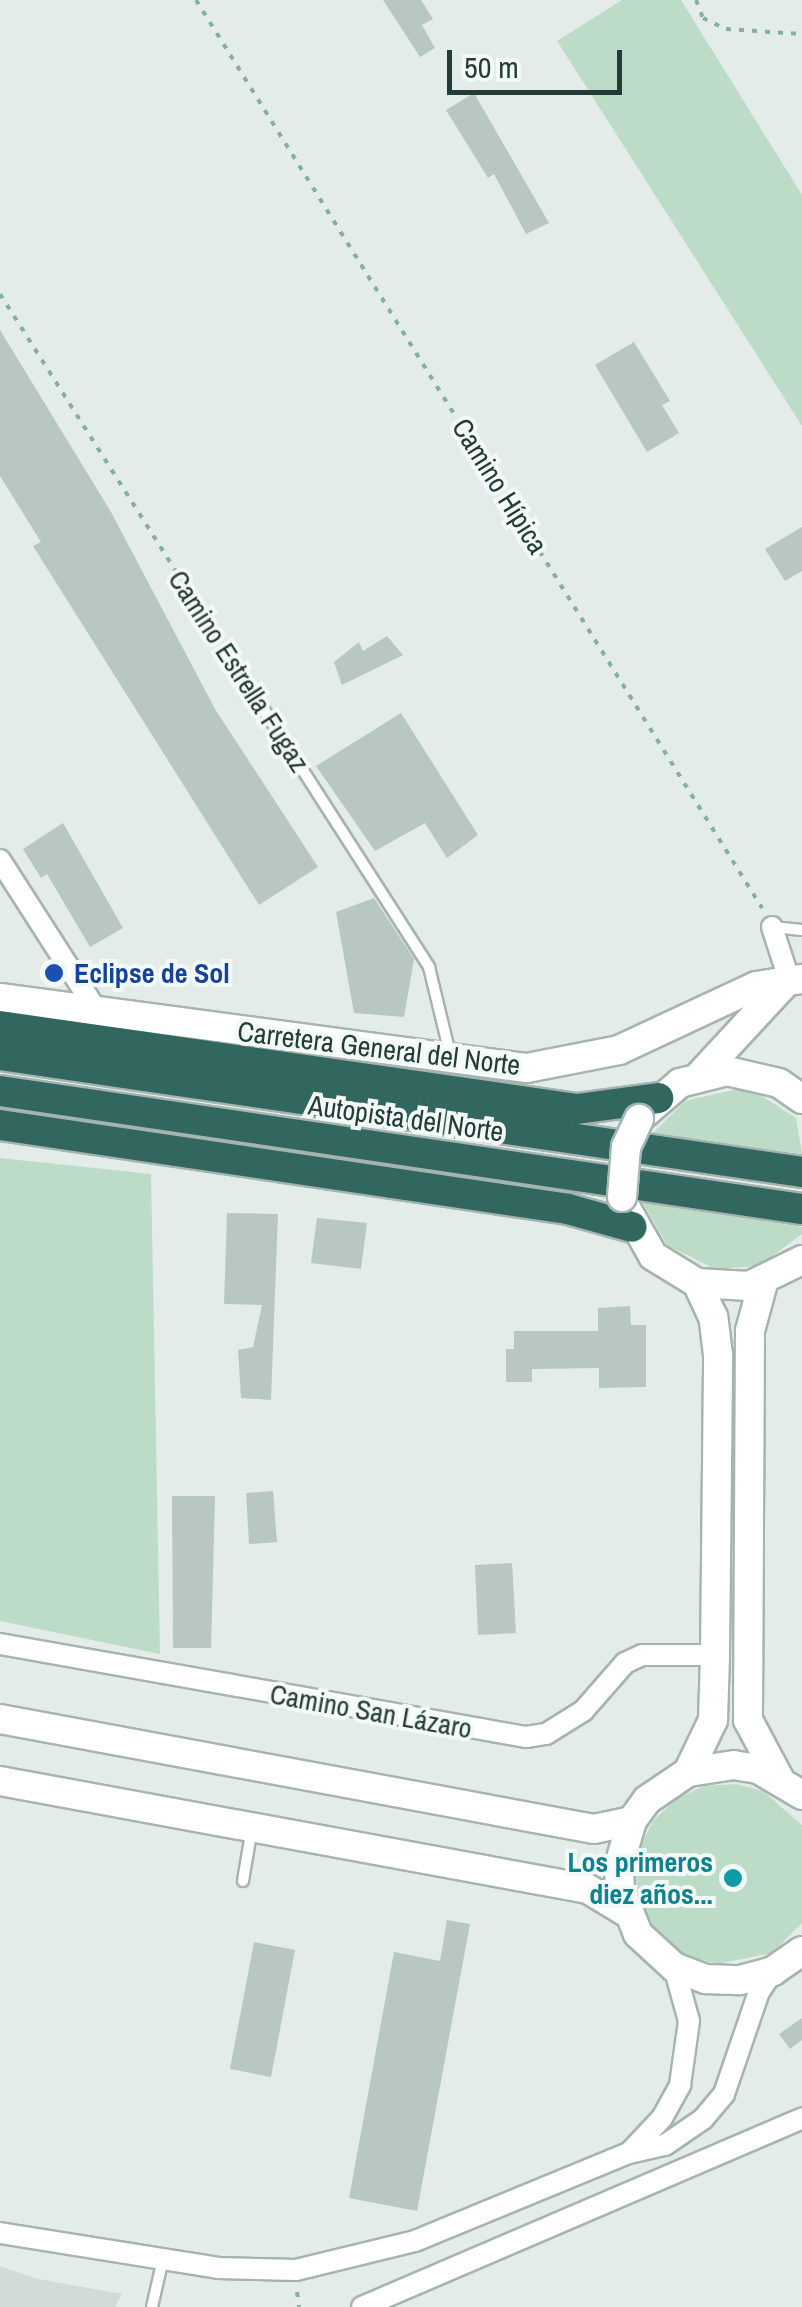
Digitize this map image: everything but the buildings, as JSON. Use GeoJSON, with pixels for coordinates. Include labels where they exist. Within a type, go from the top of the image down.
{"type":"FeatureCollection","features":[{"type":"Feature","properties":{"kind":"highway"},"geometry":{"type":"LineString","coordinates":[[0,1026],[578,1108],[649,1108]]}},
{"type":"Feature","properties":{"kind":"highway","name":"Autopista del Norte"},"geometry":{"type":"LineString","coordinates":[[0,1055],[802,1172]]}},
{"type":"Feature","properties":{"kind":"highway","name":"Autopista del Norte"},"geometry":{"type":"LineString","coordinates":[[0,1092],[802,1208]]}},
{"type":"Feature","properties":{"kind":"highway"},"geometry":{"type":"LineString","coordinates":[[0,1125],[568,1208],[632,1226]]}},
{"type":"Feature","properties":{"kind":"main road","name":"Carretera General del Norte"},"geometry":{"type":"LineString","coordinates":[[0,998],[527,1068],[566,1064],[653,1038],[726,998],[796,979]]}},
{"type":"Feature","properties":{"kind":"main road"},"geometry":{"type":"LineString","coordinates":[[796,979],[700,1075],[649,1108],[626,1147],[622,1197],[632,1226],[653,1256],[697,1283],[763,1283],[802,1260]]}},
{"type":"Feature","properties":{"kind":"main road"},"geometry":{"type":"LineString","coordinates":[[700,1075],[753,1074],[802,1099]]}},
{"type":"Feature","properties":{"kind":"main road"},"geometry":{"type":"LineString","coordinates":[[688,1772],[714,1720],[716,1655],[718,1355],[713,1317],[697,1283]]}},
{"type":"Feature","properties":{"kind":"main road"},"geometry":{"type":"LineString","coordinates":[[763,1283],[750,1332],[748,1720],[791,1786]]}},
{"type":"Feature","properties":{"kind":"main road"},"geometry":{"type":"LineString","coordinates":[[0,1719],[594,1828],[632,1820]]}},
{"type":"Feature","properties":{"kind":"main road"},"geometry":{"type":"LineString","coordinates":[[626,1912],[619,1865],[632,1820],[647,1800],[688,1772],[734,1765],[791,1786]]}},
{"type":"Feature","properties":{"kind":"main road"},"geometry":{"type":"LineString","coordinates":[[0,1780],[588,1889],[626,1912],[654,1952],[674,1967],[706,1978],[740,1980],[773,1971],[802,1951]]}},
{"type":"Feature","properties":{"kind":"street"},"geometry":{"type":"LineString","coordinates":[[0,860],[97,1011]]}},
{"type":"Feature","properties":{"kind":"street"},"geometry":{"type":"LineString","coordinates":[[772,927],[796,979]]}},
{"type":"Feature","properties":{"kind":"street","name":"Camino San Lázaro"},"geometry":{"type":"LineString","coordinates":[[0,1644],[526,1737],[546,1734],[583,1711],[625,1663],[642,1656],[716,1655]]}},
{"type":"Feature","properties":{"kind":"street"},"geometry":{"type":"LineString","coordinates":[[629,2153],[662,2118],[680,2085],[689,2021],[674,1967]]}},
{"type":"Feature","properties":{"kind":"street"},"geometry":{"type":"LineString","coordinates":[[0,2233],[163,2259],[296,2270],[363,2259],[629,2153],[666,2145],[703,2119],[724,2094],[759,1992],[773,1971]]}},
{"type":"Feature","properties":{"kind":"street"},"geometry":{"type":"LineString","coordinates":[[362,2307],[802,2118]]}},
{"type":"Feature","properties":{"kind":"lane","name":"Camino Estrella Fugaz"},"geometry":{"type":"LineString","coordinates":[[259,702],[429,967],[452,1060]]}},
{"type":"Feature","properties":{"kind":"lane"},"geometry":{"type":"LineString","coordinates":[[772,927],[802,930]]}},
{"type":"Feature","properties":{"kind":"lane"},"geometry":{"type":"LineString","coordinates":[[243,1881],[252,1827]]}},
{"type":"Feature","properties":{"kind":"lane"},"geometry":{"type":"LineString","coordinates":[[152,2307],[163,2259]]}},
{"type":"Feature","properties":{"kind":"path","name":"Camino Hípica"},"geometry":{"type":"LineString","coordinates":[[196,0],[772,927]]}},
{"type":"Feature","properties":{"kind":"path"},"geometry":{"type":"LineString","coordinates":[[696,0],[703,18],[726,29],[802,34]]}},
{"type":"Feature","properties":{"kind":"path","name":"Camino Estrella Fugaz"},"geometry":{"type":"LineString","coordinates":[[0,294],[259,702]]}},
{"type":"Feature","properties":{"kind":"shaded area"},"geometry":{"type":"Polygon","coordinates":[[[0,2266],[38,2279],[122,2294],[115,2307],[0,2307],[0,2266]]]}},
{"type":"Feature","properties":{"kind":"green space"},"geometry":{"type":"Polygon","coordinates":[[[622,0],[681,0],[802,195],[802,426],[557,41],[622,0]]]}},
{"type":"Feature","properties":{"kind":"green space"},"geometry":{"type":"Polygon","coordinates":[[[737,1089],[759,1094],[796,1118],[802,1154],[653,1133],[685,1101],[737,1089]]]}},
{"type":"Feature","properties":{"kind":"green space"},"geometry":{"type":"Polygon","coordinates":[[[0,1158],[151,1174],[160,1654],[0,1621],[0,1158]]]}},
{"type":"Feature","properties":{"kind":"green space"},"geometry":{"type":"Polygon","coordinates":[[[643,1203],[802,1227],[802,1234],[759,1266],[715,1269],[667,1245],[643,1203]]]}},
{"type":"Feature","properties":{"kind":"green space"},"geometry":{"type":"Polygon","coordinates":[[[736,1784],[763,1791],[802,1825],[802,1923],[772,1953],[717,1964],[686,1955],[661,1937],[643,1911],[636,1880],[639,1849],[653,1821],[676,1799],[704,1786],[736,1784]]]}},
{"type":"Feature","properties":{"kind":"place","name":"Eclipse de Sol"},"geometry":{"type":"Point","coordinates":[54,973]}},
{"type":"Feature","properties":{"kind":"place","name":"Los primeros diez años..."},"geometry":{"type":"Point","coordinates":[733,1878]}}]}
